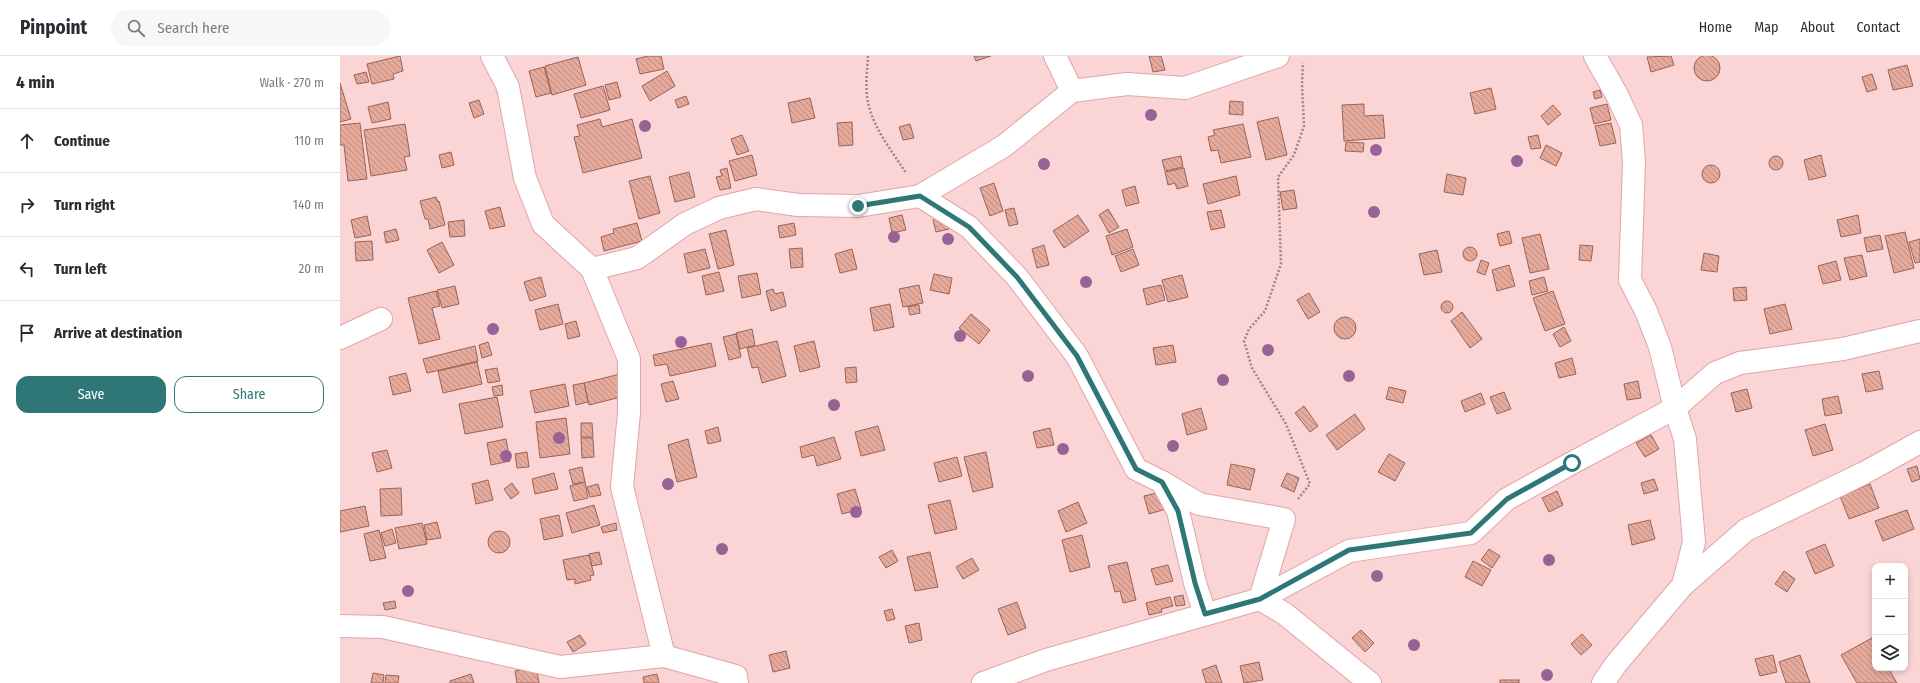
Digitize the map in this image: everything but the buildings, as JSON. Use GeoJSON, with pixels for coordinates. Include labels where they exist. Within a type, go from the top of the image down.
{"type":"FeatureCollection","features":[{"type":"Feature","properties":{"kind":"street"},"geometry":{"type":"LineString","coordinates":[[492,56],[508,87],[525,178],[543,224],[592,269],[629,359],[629,413],[622,487],[664,656]]}},
{"type":"Feature","properties":{"kind":"street"},"geometry":{"type":"LineString","coordinates":[[1055,56],[1072,91]]}},
{"type":"Feature","properties":{"kind":"street"},"geometry":{"type":"LineString","coordinates":[[592,269],[637,258],[685,224],[719,208],[756,199],[798,205],[858,206],[920,196],[1004,146],[1072,91],[1128,84],[1185,88],[1278,56]]}},
{"type":"Feature","properties":{"kind":"street"},"geometry":{"type":"LineString","coordinates":[[1595,56],[1617,95],[1632,126],[1634,162],[1630,280],[1646,311],[1660,347],[1675,408],[1685,439],[1694,542],[1683,586]]}},
{"type":"Feature","properties":{"kind":"street"},"geometry":{"type":"LineString","coordinates":[[920,196],[969,227],[1017,277],[1077,356],[1136,469],[1162,482],[1199,504],[1284,519],[1260,599]]}},
{"type":"Feature","properties":{"kind":"street"},"geometry":{"type":"LineString","coordinates":[[340,338],[381,319]]}},
{"type":"Feature","properties":{"kind":"street"},"geometry":{"type":"LineString","coordinates":[[983,683],[1046,660],[1260,599],[1349,550],[1471,533],[1507,499],[1675,408],[1715,373],[1740,363],[1843,349],[1920,331]]}},
{"type":"Feature","properties":{"kind":"street"},"geometry":{"type":"LineString","coordinates":[[1603,683],[1616,664],[1683,586],[1746,530],[1864,473],[1920,442]]}},
{"type":"Feature","properties":{"kind":"street"},"geometry":{"type":"LineString","coordinates":[[1162,482],[1178,511],[1195,583],[1205,614]]}},
{"type":"Feature","properties":{"kind":"street"},"geometry":{"type":"LineString","coordinates":[[1260,599],[1285,614],[1370,683]]}},
{"type":"Feature","properties":{"kind":"street"},"geometry":{"type":"LineString","coordinates":[[340,626],[383,627],[560,667],[664,656],[736,676],[737,683]]}},
{"type":"Feature","properties":{"kind":"path"},"geometry":{"type":"LineString","coordinates":[[868,56],[868,102],[875,124],[920,196]]}},
{"type":"Feature","properties":{"kind":"path"},"geometry":{"type":"LineString","coordinates":[[1284,519],[1310,484],[1286,424],[1252,368],[1244,341],[1249,329],[1265,311],[1281,264],[1278,177],[1294,155],[1304,126],[1302,84],[1303,56]]}},
{"type":"Feature","properties":{"kind":"route"},"geometry":{"type":"LineString","coordinates":[[858,206],[920,196],[969,227],[1017,277],[1077,356],[1136,469],[1162,482],[1178,511],[1195,583],[1205,614],[1260,599],[1349,550],[1471,533],[1507,499],[1572,463]]}}]}
